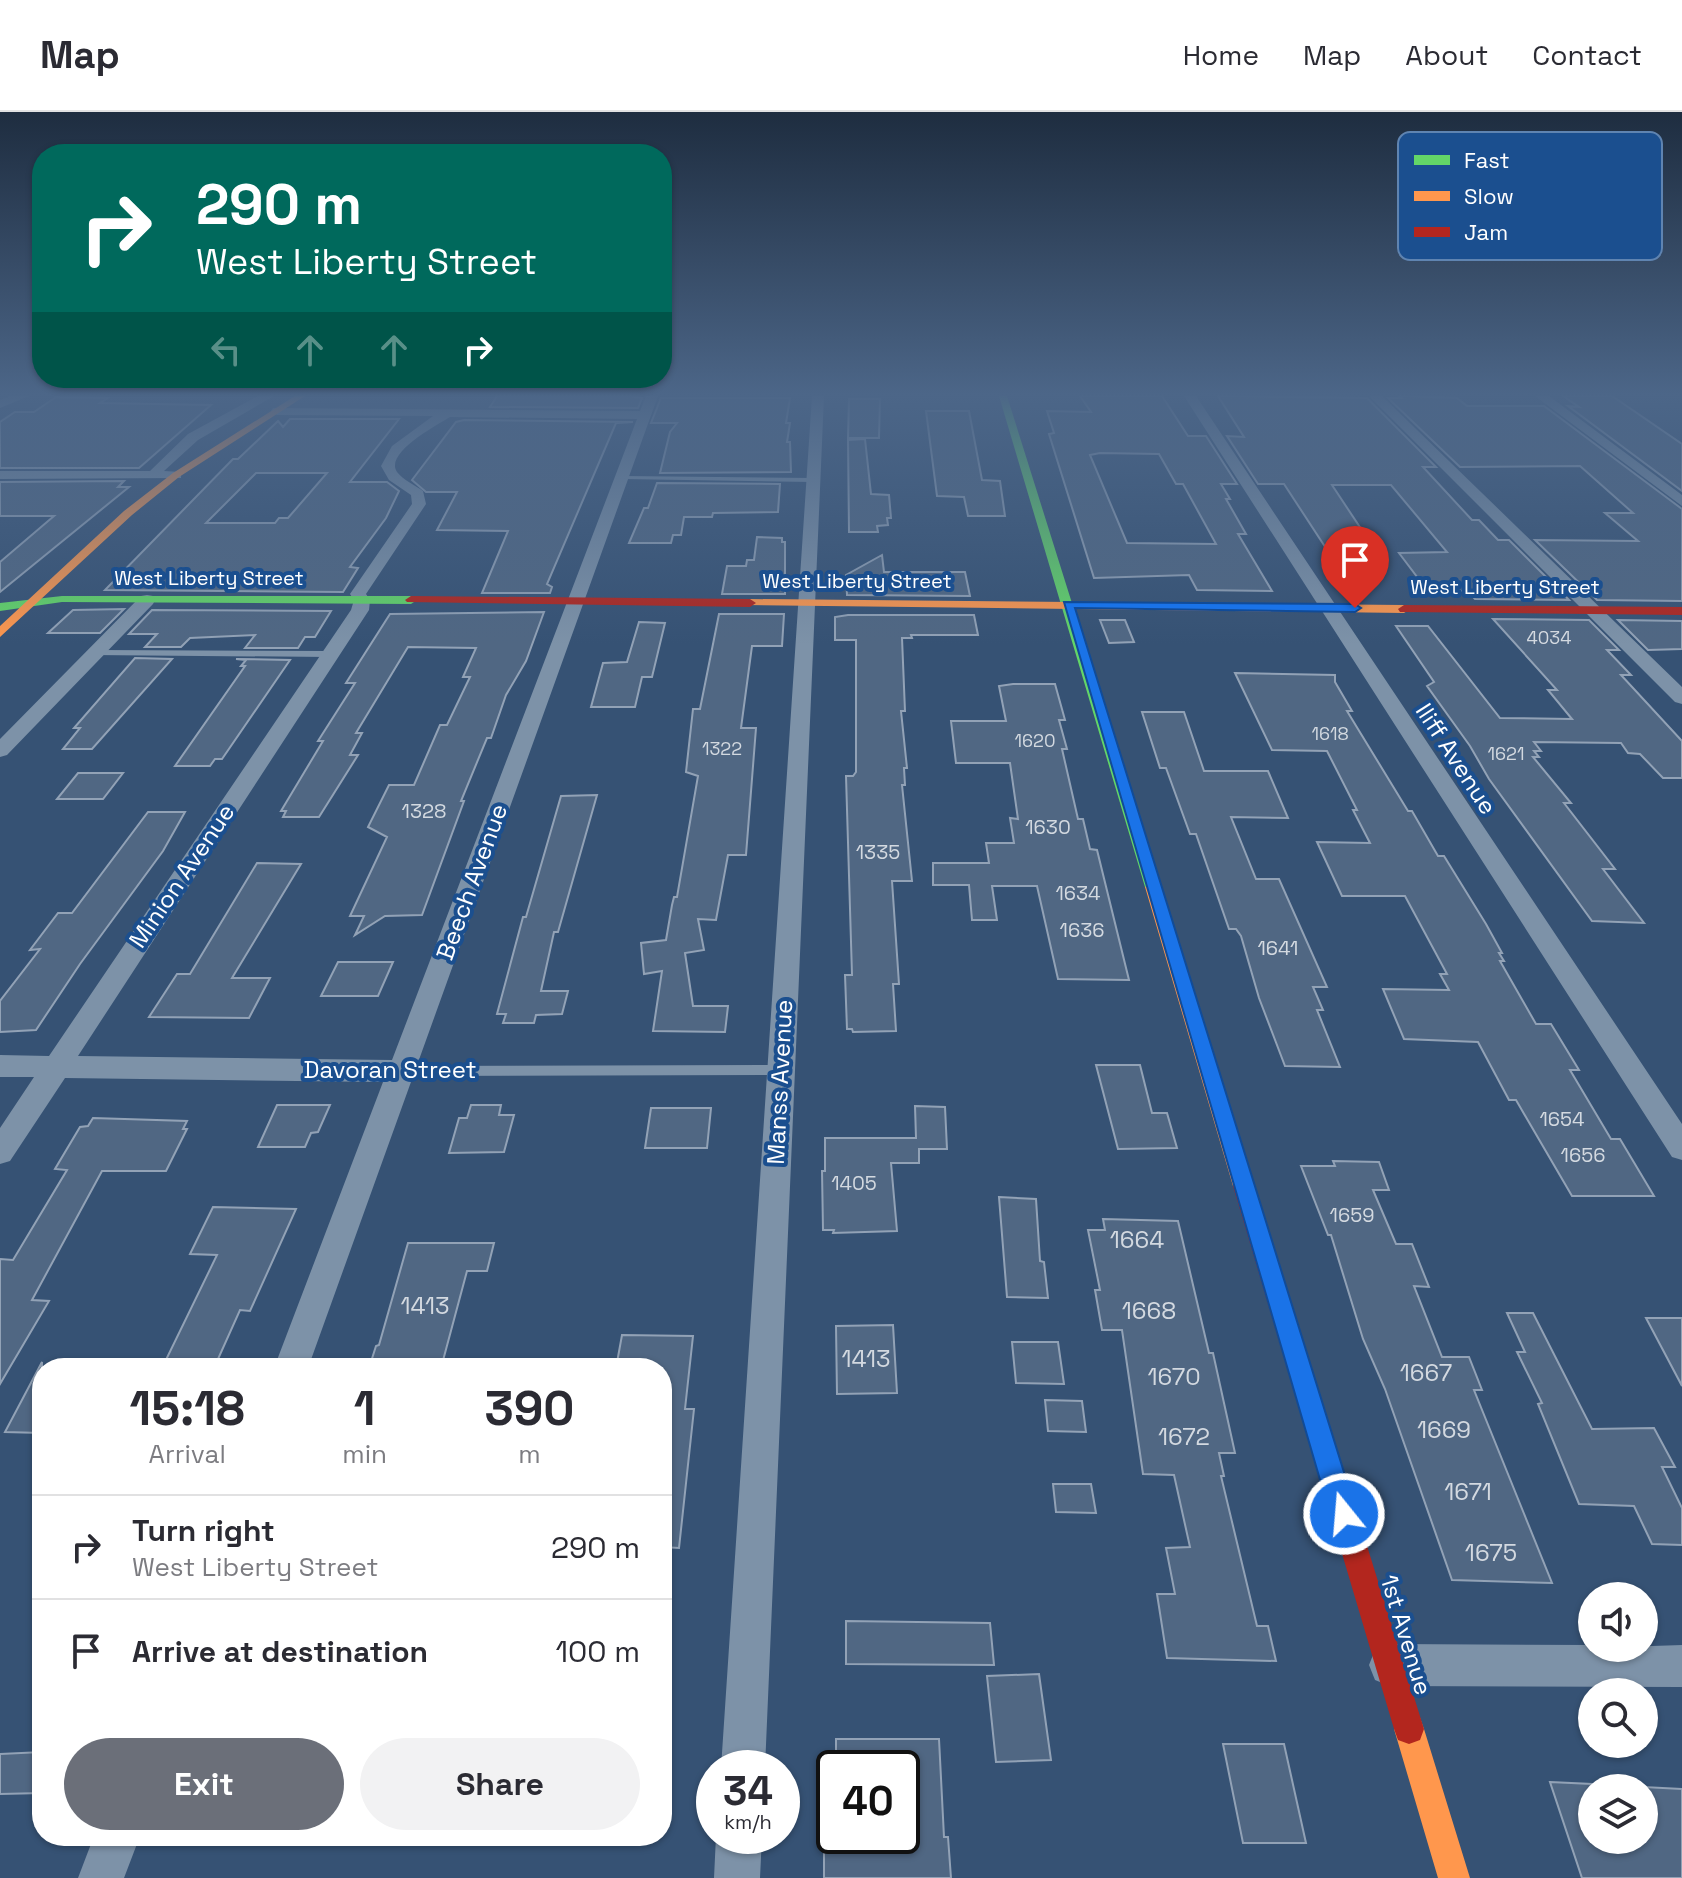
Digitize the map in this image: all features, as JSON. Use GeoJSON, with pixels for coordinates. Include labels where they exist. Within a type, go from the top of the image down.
{"type":"FeatureCollection","features":[{"type":"Feature","properties":{"kind":"street"},"geometry":{"type":"LineString","coordinates":[[0,633],[128,513],[172,478]]}},
{"type":"Feature","properties":{"kind":"street","name":"Minion Avenue"},"geometry":{"type":"LineString","coordinates":[[0,1152],[360,610],[362,600],[358,594],[420,501],[411,487],[398,478]]}},
{"type":"Feature","properties":{"kind":"street","name":"Beech Avenue"},"geometry":{"type":"LineString","coordinates":[[295,1358],[624,478]]}},
{"type":"Feature","properties":{"kind":"street","name":"1st Avenue"},"geometry":{"type":"LineString","coordinates":[[1029,478],[1454,1878]]}},
{"type":"Feature","properties":{"kind":"street","name":"Iliff Avenue"},"geometry":{"type":"LineString","coordinates":[[1243,478],[1682,1148]]}},
{"type":"Feature","properties":{"kind":"street"},"geometry":{"type":"LineString","coordinates":[[1458,478],[1682,698]]}},
{"type":"Feature","properties":{"kind":"street"},"geometry":{"type":"LineString","coordinates":[[1651,478],[1682,502]]}},
{"type":"Feature","properties":{"kind":"street","name":"Manss Avenue"},"geometry":{"type":"LineString","coordinates":[[744,1750],[808,603],[812,480]]}},
{"type":"Feature","properties":{"kind":"street","name":"West Liberty Street"},"geometry":{"type":"LineString","coordinates":[[0,607],[62,599],[1682,611]]}},
{"type":"Feature","properties":{"kind":"street"},"geometry":{"type":"LineString","coordinates":[[0,751],[147,600]]}},
{"type":"Feature","properties":{"kind":"street","name":"Davoran Street"},"geometry":{"type":"LineString","coordinates":[[0,1066],[402,1071]]}},
{"type":"Feature","properties":{"kind":"street"},"geometry":{"type":"LineString","coordinates":[[1390,1665],[1682,1666]]}},
{"type":"Feature","properties":{"kind":"street"},"geometry":{"type":"LineString","coordinates":[[101,1878],[113,1846]]}},
{"type":"Feature","properties":{"kind":"street"},"geometry":{"type":"LineString","coordinates":[[737,1878],[738,1854]]}},
{"type":"Feature","properties":{"kind":"lane"},"geometry":{"type":"LineString","coordinates":[[663,478],[812,480]]}},
{"type":"Feature","properties":{"kind":"lane"},"geometry":{"type":"LineString","coordinates":[[95,653],[329,654]]}},
{"type":"Feature","properties":{"kind":"lane","name":"Davoran Street"},"geometry":{"type":"LineString","coordinates":[[402,1071],[780,1070]]}},
{"type":"Feature","properties":{"kind":"building"},"geometry":{"type":"Polygon","coordinates":[[[214,478],[251,478],[206,523],[275,523],[279,518],[288,518],[322,478],[387,482],[399,491],[386,518],[350,567],[358,568],[343,592],[105,590],[214,478]]]}},
{"type":"Feature","properties":{"kind":"building"},"geometry":{"type":"Polygon","coordinates":[[[592,478],[547,584],[552,587],[550,593],[482,593],[508,531],[437,530],[457,492],[426,492],[412,480],[592,478]]]}},
{"type":"Feature","properties":{"kind":"building"},"geometry":{"type":"Polygon","coordinates":[[[848,478],[869,478],[871,494],[889,495],[891,518],[887,518],[888,525],[877,526],[878,532],[849,532],[848,478]]]}},
{"type":"Feature","properties":{"kind":"building"},"geometry":{"type":"Polygon","coordinates":[[[935,478],[1000,481],[1005,516],[968,516],[964,497],[937,496],[935,478]]]}},
{"type":"Feature","properties":{"kind":"building"},"geometry":{"type":"Polygon","coordinates":[[[1063,478],[1100,478],[1127,543],[1216,544],[1183,484],[1176,484],[1173,478],[1233,478],[1237,484],[1221,484],[1246,534],[1238,534],[1272,591],[1197,590],[1189,575],[1094,578],[1063,478]]]}},
{"type":"Feature","properties":{"kind":"building"},"geometry":{"type":"Polygon","coordinates":[[[1254,478],[1434,478],[1472,520],[1479,520],[1498,540],[1509,540],[1569,600],[1475,599],[1468,591],[1427,590],[1399,553],[1447,552],[1391,485],[1332,485],[1383,562],[1335,562],[1284,484],[1258,484],[1254,478]]]}},
{"type":"Feature","properties":{"kind":"building"},"geometry":{"type":"Polygon","coordinates":[[[1594,478],[1641,478],[1682,509],[1682,601],[1597,600],[1535,540],[1638,541],[1605,513],[1633,513],[1594,478]]]}},
{"type":"Feature","properties":{"kind":"building"},"geometry":{"type":"Polygon","coordinates":[[[1665,478],[1682,478],[1682,491],[1665,478]]]}},
{"type":"Feature","properties":{"kind":"building"},"geometry":{"type":"Polygon","coordinates":[[[124,481],[118,487],[129,487],[0,592],[0,562],[54,516],[0,516],[0,482],[124,481]]]}},
{"type":"Feature","properties":{"kind":"building"},"geometry":{"type":"Polygon","coordinates":[[[657,483],[780,484],[778,512],[713,513],[712,517],[684,517],[681,535],[673,535],[671,543],[629,543],[644,508],[648,508],[657,483]]]}},
{"type":"Feature","properties":{"kind":"building"},"geometry":{"type":"Polygon","coordinates":[[[757,537],[782,538],[785,542],[785,594],[722,594],[727,566],[746,566],[747,560],[754,560],[757,537]]]}},
{"type":"Feature","properties":{"kind":"building"},"geometry":{"type":"Polygon","coordinates":[[[882,555],[884,572],[965,572],[970,596],[847,595],[846,575],[882,555]]]}},
{"type":"Feature","properties":{"kind":"building"},"geometry":{"type":"Polygon","coordinates":[[[124,609],[100,633],[48,633],[73,610],[124,609]]]}},
{"type":"Feature","properties":{"kind":"building"},"geometry":{"type":"Polygon","coordinates":[[[152,610],[331,611],[315,637],[305,637],[298,648],[245,648],[255,635],[190,638],[181,647],[145,647],[157,634],[129,634],[152,610]]]}},
{"type":"Feature","properties":{"kind":"building"},"geometry":{"type":"Polygon","coordinates":[[[544,612],[526,661],[506,695],[491,738],[487,738],[461,801],[464,801],[422,915],[385,916],[355,935],[364,916],[350,916],[387,837],[368,827],[389,785],[414,785],[440,725],[447,725],[470,677],[463,677],[476,648],[408,647],[356,733],[362,733],[350,755],[358,755],[319,817],[283,817],[286,811],[281,811],[323,741],[318,741],[355,683],[346,683],[390,614],[544,612]]]}},
{"type":"Feature","properties":{"kind":"building"},"geometry":{"type":"Polygon","coordinates":[[[719,614],[784,614],[782,646],[752,646],[741,728],[756,728],[746,855],[728,855],[716,920],[698,919],[704,950],[685,953],[693,1006],[728,1006],[725,1032],[653,1031],[662,971],[644,974],[641,943],[666,940],[674,897],[677,897],[698,776],[686,772],[693,709],[700,709],[719,614]]]}},
{"type":"Feature","properties":{"kind":"building"},"geometry":{"type":"Polygon","coordinates":[[[974,615],[978,635],[911,635],[912,638],[902,638],[905,711],[901,711],[907,768],[904,768],[905,785],[902,785],[912,881],[892,881],[899,984],[893,984],[896,1031],[853,1032],[847,1029],[845,975],[852,975],[846,776],[853,776],[856,772],[856,640],[835,640],[835,617],[974,615]]]}},
{"type":"Feature","properties":{"kind":"building"},"geometry":{"type":"Polygon","coordinates":[[[1493,619],[1589,620],[1619,650],[1607,650],[1631,675],[1621,675],[1682,741],[1682,778],[1663,778],[1640,754],[1628,753],[1621,743],[1534,742],[1541,751],[1534,751],[1539,757],[1533,757],[1571,803],[1564,803],[1615,869],[1603,869],[1644,923],[1592,921],[1489,779],[1470,746],[1427,686],[1434,682],[1396,626],[1428,626],[1500,718],[1572,719],[1548,690],[1557,690],[1493,619]]]}},
{"type":"Feature","properties":{"kind":"building"},"geometry":{"type":"Polygon","coordinates":[[[1100,620],[1125,620],[1134,642],[1109,643],[1100,620]]]}},
{"type":"Feature","properties":{"kind":"building"},"geometry":{"type":"Polygon","coordinates":[[[1618,620],[1682,621],[1682,649],[1648,650],[1618,620]]]}},
{"type":"Feature","properties":{"kind":"building"},"geometry":{"type":"Polygon","coordinates":[[[639,622],[665,623],[652,677],[642,677],[635,707],[591,707],[603,663],[627,662],[639,622]]]}},
{"type":"Feature","properties":{"kind":"building"},"geometry":{"type":"Polygon","coordinates":[[[135,658],[172,659],[92,749],[63,749],[80,728],[74,728],[135,658]]]}},
{"type":"Feature","properties":{"kind":"building"},"geometry":{"type":"Polygon","coordinates":[[[236,659],[290,660],[222,759],[215,759],[210,766],[175,766],[245,666],[241,666],[246,660],[236,659]]]}},
{"type":"Feature","properties":{"kind":"building"},"geometry":{"type":"Polygon","coordinates":[[[1235,673],[1335,675],[1335,682],[1352,711],[1347,711],[1408,811],[1412,811],[1438,856],[1444,856],[1486,924],[1502,953],[1499,953],[1504,961],[1500,961],[1536,1024],[1551,1024],[1579,1070],[1570,1070],[1611,1139],[1620,1139],[1654,1196],[1572,1196],[1516,1100],[1509,1100],[1478,1042],[1404,1039],[1383,989],[1449,990],[1440,974],[1447,974],[1405,896],[1342,896],[1317,842],[1370,843],[1353,810],[1357,810],[1327,751],[1272,750],[1235,673]]]}},
{"type":"Feature","properties":{"kind":"building"},"geometry":{"type":"Polygon","coordinates":[[[1055,684],[1065,720],[1059,720],[1067,749],[1062,749],[1078,819],[1083,819],[1090,849],[1097,850],[1129,980],[1058,979],[1037,886],[992,886],[997,920],[972,920],[969,885],[933,885],[933,863],[989,863],[986,843],[1014,843],[1010,818],[1018,819],[1010,763],[956,763],[951,721],[1006,721],[999,686],[1055,684]]]}},
{"type":"Feature","properties":{"kind":"building"},"geometry":{"type":"Polygon","coordinates":[[[1142,712],[1184,712],[1204,771],[1268,771],[1288,818],[1231,817],[1256,879],[1279,879],[1327,987],[1313,987],[1323,1010],[1317,1010],[1340,1067],[1285,1066],[1259,998],[1241,936],[1236,929],[1229,929],[1196,834],[1190,834],[1166,768],[1160,768],[1142,712]]]}},
{"type":"Feature","properties":{"kind":"building"},"geometry":{"type":"Polygon","coordinates":[[[78,773],[123,773],[103,799],[57,799],[78,773]]]}},
{"type":"Feature","properties":{"kind":"building"},"geometry":{"type":"Polygon","coordinates":[[[597,795],[558,932],[554,932],[541,991],[568,991],[562,1014],[536,1015],[534,1023],[503,1023],[506,1014],[497,1014],[561,796],[597,795]]]}},
{"type":"Feature","properties":{"kind":"building"},"geometry":{"type":"Polygon","coordinates":[[[148,812],[185,812],[163,851],[36,1030],[0,1032],[0,1001],[40,949],[30,950],[58,913],[72,913],[148,812]]]}},
{"type":"Feature","properties":{"kind":"building"},"geometry":{"type":"Polygon","coordinates":[[[257,863],[301,864],[232,978],[270,978],[249,1018],[149,1017],[177,974],[190,974],[257,863]]]}},
{"type":"Feature","properties":{"kind":"building"},"geometry":{"type":"Polygon","coordinates":[[[338,962],[393,962],[378,996],[321,996],[338,962]]]}},
{"type":"Feature","properties":{"kind":"building"},"geometry":{"type":"Polygon","coordinates":[[[1096,1065],[1140,1065],[1152,1113],[1167,1113],[1177,1148],[1118,1149],[1096,1065]]]}},
{"type":"Feature","properties":{"kind":"building"},"geometry":{"type":"Polygon","coordinates":[[[277,1105],[330,1105],[318,1132],[311,1133],[305,1147],[258,1147],[277,1105]]]}},
{"type":"Feature","properties":{"kind":"building"},"geometry":{"type":"Polygon","coordinates":[[[471,1105],[501,1105],[499,1115],[514,1115],[504,1152],[449,1153],[459,1118],[467,1118],[471,1105]]]}},
{"type":"Feature","properties":{"kind":"building"},"geometry":{"type":"Polygon","coordinates":[[[915,1106],[945,1107],[947,1149],[919,1149],[919,1163],[891,1163],[897,1231],[833,1233],[834,1230],[823,1230],[825,1138],[916,1138],[915,1106]]]}},
{"type":"Feature","properties":{"kind":"building"},"geometry":{"type":"Polygon","coordinates":[[[651,1108],[711,1108],[707,1148],[645,1148],[651,1108]]]}},
{"type":"Feature","properties":{"kind":"building"},"geometry":{"type":"Polygon","coordinates":[[[93,1118],[187,1121],[183,1129],[187,1129],[166,1171],[102,1171],[32,1300],[49,1301],[0,1384],[0,1259],[13,1260],[67,1170],[55,1169],[80,1127],[88,1126],[93,1118]]]}},
{"type":"Feature","properties":{"kind":"building"},"geometry":{"type":"Polygon","coordinates":[[[1333,1161],[1379,1162],[1389,1190],[1373,1190],[1396,1244],[1412,1244],[1429,1287],[1414,1286],[1442,1357],[1469,1357],[1482,1390],[1474,1390],[1552,1583],[1452,1580],[1385,1389],[1363,1339],[1331,1235],[1328,1235],[1301,1166],[1335,1166],[1333,1161]]]}},
{"type":"Feature","properties":{"kind":"building"},"geometry":{"type":"Polygon","coordinates":[[[999,1197],[1036,1199],[1040,1261],[1044,1262],[1048,1298],[1007,1297],[999,1197]]]}},
{"type":"Feature","properties":{"kind":"building"},"geometry":{"type":"Polygon","coordinates":[[[213,1207],[296,1209],[250,1311],[240,1310],[218,1358],[167,1358],[217,1255],[190,1254],[213,1207]]]}},
{"type":"Feature","properties":{"kind":"building"},"geometry":{"type":"Polygon","coordinates":[[[1103,1219],[1178,1221],[1209,1353],[1213,1353],[1235,1453],[1219,1453],[1224,1476],[1221,1476],[1257,1626],[1268,1626],[1276,1661],[1167,1658],[1157,1594],[1175,1594],[1166,1548],[1190,1547],[1174,1475],[1143,1474],[1122,1330],[1102,1330],[1095,1290],[1100,1290],[1088,1230],[1105,1230],[1103,1219]]]}},
{"type":"Feature","properties":{"kind":"building"},"geometry":{"type":"Polygon","coordinates":[[[408,1243],[494,1243],[487,1271],[467,1271],[444,1358],[372,1358],[379,1345],[408,1243]]]}},
{"type":"Feature","properties":{"kind":"building"},"geometry":{"type":"Polygon","coordinates":[[[1507,1313],[1533,1313],[1592,1429],[1654,1428],[1675,1467],[1662,1467],[1682,1508],[1682,1545],[1652,1544],[1634,1506],[1579,1504],[1538,1404],[1542,1403],[1517,1352],[1525,1352],[1507,1313]]]}},
{"type":"Feature","properties":{"kind":"building"},"geometry":{"type":"Polygon","coordinates":[[[1646,1318],[1682,1318],[1682,1386],[1646,1318]]]}},
{"type":"Feature","properties":{"kind":"building"},"geometry":{"type":"Polygon","coordinates":[[[893,1325],[897,1393],[837,1394],[836,1326],[893,1325]]]}},
{"type":"Feature","properties":{"kind":"building"},"geometry":{"type":"Polygon","coordinates":[[[622,1335],[693,1336],[685,1409],[694,1409],[679,1548],[672,1548],[672,1358],[618,1358],[622,1335]]]}},
{"type":"Feature","properties":{"kind":"building"},"geometry":{"type":"Polygon","coordinates":[[[1012,1342],[1058,1342],[1064,1384],[1016,1383],[1012,1342]]]}},
{"type":"Feature","properties":{"kind":"building"},"geometry":{"type":"Polygon","coordinates":[[[32,1381],[32,1433],[5,1432],[32,1381]]]}},
{"type":"Feature","properties":{"kind":"building"},"geometry":{"type":"Polygon","coordinates":[[[1045,1400],[1082,1401],[1086,1432],[1048,1431],[1045,1400]]]}},
{"type":"Feature","properties":{"kind":"building"},"geometry":{"type":"Polygon","coordinates":[[[1053,1484],[1091,1484],[1096,1513],[1056,1512],[1053,1484]]]}},
{"type":"Feature","properties":{"kind":"building"},"geometry":{"type":"Polygon","coordinates":[[[846,1621],[990,1623],[994,1665],[846,1664],[846,1621]]]}},
{"type":"Feature","properties":{"kind":"building"},"geometry":{"type":"Polygon","coordinates":[[[1039,1674],[1051,1760],[996,1762],[987,1676],[1039,1674]]]}},
{"type":"Feature","properties":{"kind":"building"},"geometry":{"type":"Polygon","coordinates":[[[836,1739],[939,1739],[944,1837],[948,1837],[951,1878],[824,1878],[824,1854],[920,1854],[920,1750],[836,1750],[836,1739]]]}},
{"type":"Feature","properties":{"kind":"building"},"geometry":{"type":"Polygon","coordinates":[[[1223,1744],[1284,1744],[1306,1843],[1243,1843],[1223,1744]]]}},
{"type":"Feature","properties":{"kind":"building"},"geometry":{"type":"Polygon","coordinates":[[[32,1752],[32,1793],[0,1794],[0,1754],[32,1752]]]}},
{"type":"Feature","properties":{"kind":"building"},"geometry":{"type":"Polygon","coordinates":[[[1550,1782],[1578,1783],[1578,1854],[1658,1854],[1658,1788],[1682,1789],[1682,1878],[1582,1878],[1550,1782]]]}},
{"type":"Feature","properties":{"kind":"traffic: fast"},"geometry":{"type":"LineString","coordinates":[[1028,478],[1153,887]]}},
{"type":"Feature","properties":{"kind":"traffic: fast"},"geometry":{"type":"LineString","coordinates":[[0,607],[62,599],[411,600]]}},
{"type":"Feature","properties":{"kind":"traffic: slow"},"geometry":{"type":"LineString","coordinates":[[0,633],[128,513],[172,478]]}},
{"type":"Feature","properties":{"kind":"traffic: slow"},"geometry":{"type":"LineString","coordinates":[[750,603],[1404,609]]}},
{"type":"Feature","properties":{"kind":"traffic: slow"},"geometry":{"type":"LineString","coordinates":[[1153,887],[1244,1186]]}},
{"type":"Feature","properties":{"kind":"traffic: slow"},"geometry":{"type":"LineString","coordinates":[[1409,1729],[1454,1878]]}},
{"type":"Feature","properties":{"kind":"traffic: jam"},"geometry":{"type":"LineString","coordinates":[[411,600],[750,603]]}},
{"type":"Feature","properties":{"kind":"traffic: jam"},"geometry":{"type":"LineString","coordinates":[[1404,609],[1682,611]]}},
{"type":"Feature","properties":{"kind":"traffic: jam"},"geometry":{"type":"LineString","coordinates":[[1244,1186],[1409,1729]]}},
{"type":"Feature","properties":{"kind":"route"},"geometry":{"type":"LineString","coordinates":[[1344,1514],[1068,605],[1355,608]]}}]}
